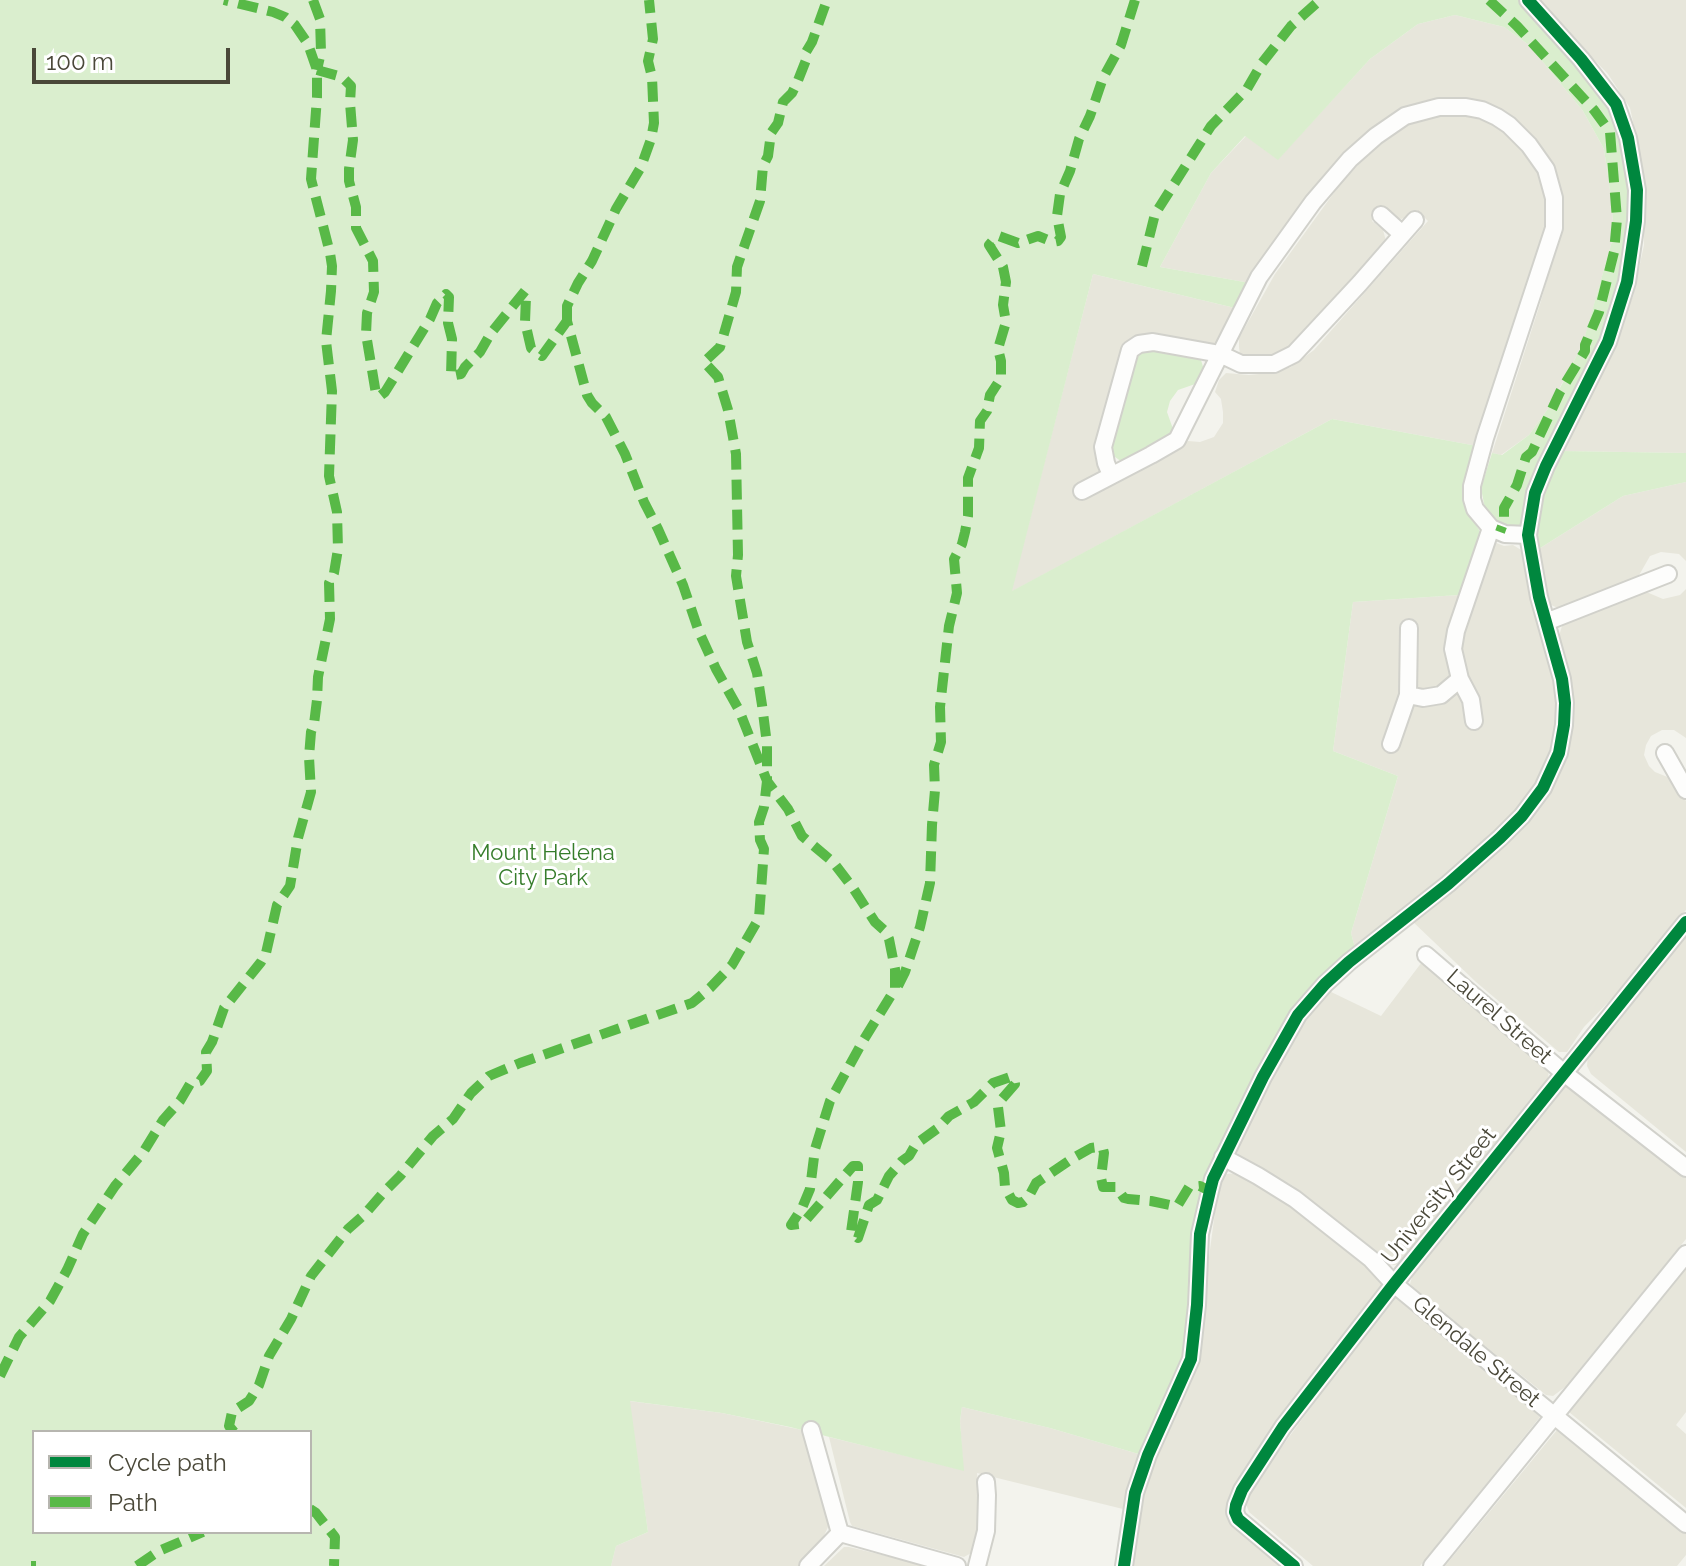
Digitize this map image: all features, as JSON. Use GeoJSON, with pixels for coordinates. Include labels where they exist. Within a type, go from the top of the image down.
{"type":"FeatureCollection","features":[{"type":"Feature","properties":{"kind":"street"},"geometry":{"type":"LineString","coordinates":[[1124,1566],[1135,1493],[1148,1455],[1191,1359],[1200,1234],[1213,1179],[1263,1077],[1298,1015],[1325,984],[1500,838],[1543,788],[1559,753],[1565,703],[1562,679],[1539,597],[1528,535],[1535,493],[1608,342],[1627,282],[1637,190],[1628,138],[1616,104],[1528,0]]}},
{"type":"Feature","properties":{"kind":"street"},"geometry":{"type":"LineString","coordinates":[[1082,491],[1177,440],[1259,277],[1313,202],[1350,159],[1405,116],[1439,107],[1466,107],[1482,110],[1509,125],[1538,155],[1546,169],[1554,198],[1554,228],[1472,486],[1475,509],[1491,528],[1505,534],[1528,535]]}},
{"type":"Feature","properties":{"kind":"street"},"geometry":{"type":"LineString","coordinates":[[1381,215],[1402,234]]}},
{"type":"Feature","properties":{"kind":"street"},"geometry":{"type":"LineString","coordinates":[[1111,475],[1103,447],[1130,350],[1139,344],[1153,342],[1220,354],[1241,364],[1274,364],[1294,354],[1415,220]]}},
{"type":"Feature","properties":{"kind":"street"},"geometry":{"type":"LineString","coordinates":[[1474,721],[1471,700],[1460,679],[1453,649],[1456,631],[1491,528]]}},
{"type":"Feature","properties":{"kind":"street"},"geometry":{"type":"LineString","coordinates":[[1546,622],[1668,574]]}},
{"type":"Feature","properties":{"kind":"street"},"geometry":{"type":"LineString","coordinates":[[1391,744],[1408,695],[1409,628]]}},
{"type":"Feature","properties":{"kind":"street"},"geometry":{"type":"LineString","coordinates":[[1408,695],[1423,698],[1441,695],[1460,679]]}},
{"type":"Feature","properties":{"kind":"street"},"geometry":{"type":"LineString","coordinates":[[1665,753],[1686,790]]}},
{"type":"Feature","properties":{"kind":"street","name":"University Street"},"geometry":{"type":"LineString","coordinates":[[1294,1566],[1238,1519],[1235,1512],[1242,1490],[1283,1427],[1394,1284],[1686,922]]}},
{"type":"Feature","properties":{"kind":"street","name":"Laurel Street"},"geometry":{"type":"LineString","coordinates":[[1426,955],[1564,1073],[1686,1168]]}},
{"type":"Feature","properties":{"kind":"street","name":"Glendale Street"},"geometry":{"type":"LineString","coordinates":[[1223,1157],[1295,1199],[1371,1259],[1394,1284],[1686,1524]]}},
{"type":"Feature","properties":{"kind":"street"},"geometry":{"type":"LineString","coordinates":[[1432,1566],[1686,1254]]}},
{"type":"Feature","properties":{"kind":"street"},"geometry":{"type":"LineString","coordinates":[[811,1430],[840,1533]]}},
{"type":"Feature","properties":{"kind":"street"},"geometry":{"type":"LineString","coordinates":[[977,1566],[986,1531],[986,1482]]}},
{"type":"Feature","properties":{"kind":"street"},"geometry":{"type":"LineString","coordinates":[[808,1566],[840,1533]]}},
{"type":"Feature","properties":{"kind":"street"},"geometry":{"type":"LineString","coordinates":[[840,1533],[957,1566]]}},
{"type":"Feature","properties":{"kind":"shaded area"},"geometry":{"type":"Polygon","coordinates":[[[1539,0],[1686,0],[1686,453],[1562,451],[1633,296],[1644,245],[1641,158],[1630,108],[1608,74],[1539,0]]]}},
{"type":"Feature","properties":{"kind":"shaded area"},"geometry":{"type":"Polygon","coordinates":[[[1455,15],[1504,27],[1529,45],[1583,111],[1604,149],[1611,197],[1614,234],[1583,344],[1550,406],[1529,435],[1501,455],[1492,453],[1540,304],[1561,223],[1552,165],[1539,143],[1524,129],[1488,108],[1391,118],[1250,283],[1160,267],[1211,173],[1246,136],[1278,159],[1370,59],[1418,24],[1455,15]]]}},
{"type":"Feature","properties":{"kind":"shaded area"},"geometry":{"type":"Polygon","coordinates":[[[1453,112],[1494,123],[1531,152],[1548,189],[1550,223],[1477,446],[1332,419],[1011,592],[1093,274],[1235,308],[1218,341],[1206,347],[1102,468],[1101,474],[1081,499],[1188,441],[1200,442],[1214,437],[1223,423],[1221,399],[1215,392],[1219,380],[1226,373],[1269,373],[1291,367],[1314,350],[1428,221],[1417,210],[1401,219],[1383,208],[1372,221],[1383,230],[1386,241],[1383,247],[1292,349],[1263,359],[1251,358],[1240,355],[1239,338],[1275,274],[1341,183],[1380,142],[1404,123],[1453,112]]]}},
{"type":"Feature","properties":{"kind":"shaded area"},"geometry":{"type":"Polygon","coordinates":[[[1686,482],[1686,561],[1679,554],[1661,552],[1650,556],[1638,577],[1558,608],[1551,605],[1542,585],[1537,550],[1623,496],[1686,482]]]}},
{"type":"Feature","properties":{"kind":"shaded area"},"geometry":{"type":"Polygon","coordinates":[[[1484,538],[1504,546],[1513,545],[1526,553],[1561,704],[1556,744],[1528,801],[1462,863],[1355,948],[1351,933],[1398,776],[1333,751],[1353,602],[1459,595],[1484,538]]]}},
{"type":"Feature","properties":{"kind":"shaded area"},"geometry":{"type":"Polygon","coordinates":[[[1686,589],[1686,738],[1674,730],[1662,730],[1651,736],[1644,755],[1649,766],[1670,778],[1686,801],[1686,910],[1624,986],[1584,1027],[1567,1052],[1559,1052],[1476,982],[1411,920],[1518,827],[1571,727],[1572,682],[1559,636],[1562,626],[1644,591],[1663,599],[1680,595],[1686,589]]]}},
{"type":"Feature","properties":{"kind":"shaded area"},"geometry":{"type":"Polygon","coordinates":[[[1686,929],[1686,1152],[1591,1074],[1587,1066],[1588,1054],[1686,929]]]}},
{"type":"Feature","properties":{"kind":"shaded area"},"geometry":{"type":"Polygon","coordinates":[[[1425,958],[1549,1070],[1548,1078],[1503,1140],[1401,1264],[1394,1265],[1388,1264],[1293,1186],[1245,1162],[1237,1153],[1240,1138],[1284,1053],[1306,1014],[1327,990],[1381,1016],[1425,958]]]}},
{"type":"Feature","properties":{"kind":"shaded area"},"geometry":{"type":"Polygon","coordinates":[[[1572,1083],[1686,1173],[1686,1239],[1565,1387],[1553,1396],[1546,1395],[1410,1284],[1412,1277],[1555,1093],[1563,1085],[1572,1083]]]}},
{"type":"Feature","properties":{"kind":"shaded area"},"geometry":{"type":"Polygon","coordinates":[[[1238,1173],[1274,1192],[1383,1278],[1383,1292],[1258,1450],[1228,1505],[1287,1566],[1130,1566],[1144,1482],[1195,1362],[1219,1182],[1226,1174],[1238,1173]]]}},
{"type":"Feature","properties":{"kind":"shaded area"},"geometry":{"type":"Polygon","coordinates":[[[1686,1267],[1686,1412],[1676,1425],[1686,1434],[1686,1508],[1569,1412],[1686,1267]]]}},
{"type":"Feature","properties":{"kind":"shaded area"},"geometry":{"type":"Polygon","coordinates":[[[1397,1297],[1403,1298],[1540,1417],[1420,1566],[1313,1566],[1249,1512],[1246,1504],[1248,1493],[1385,1306],[1397,1297]]]}},
{"type":"Feature","properties":{"kind":"shaded area"},"geometry":{"type":"Polygon","coordinates":[[[629,1401],[722,1413],[807,1431],[828,1514],[828,1527],[821,1542],[798,1566],[611,1566],[616,1546],[648,1532],[629,1401]]]}},
{"type":"Feature","properties":{"kind":"shaded area"},"geometry":{"type":"Polygon","coordinates":[[[962,1407],[1142,1455],[1127,1510],[977,1473],[981,1513],[973,1552],[964,1557],[852,1526],[829,1437],[963,1470],[962,1407]]]}},
{"type":"Feature","properties":{"kind":"shaded area"},"geometry":{"type":"Polygon","coordinates":[[[1557,1430],[1686,1534],[1686,1555],[1677,1566],[1445,1566],[1557,1430]]]}},
{"type":"Feature","properties":{"kind":"shaded area"},"geometry":{"type":"Polygon","coordinates":[[[844,1547],[849,1547],[928,1566],[824,1566],[844,1547]]]}},
{"type":"Feature","properties":{"kind":"green space","name":"Mount Helena City Park"},"geometry":{"type":"Polygon","coordinates":[[[0,0],[1518,0],[1606,103],[1616,122],[1624,154],[1630,202],[1629,250],[1615,306],[1584,380],[1534,472],[1522,524],[1508,528],[1495,521],[1485,509],[1481,488],[1492,453],[1502,455],[1529,435],[1550,406],[1583,343],[1614,234],[1604,149],[1583,111],[1529,45],[1504,27],[1455,15],[1418,24],[1370,59],[1278,160],[1245,136],[1211,173],[1160,267],[1250,283],[1235,308],[1093,274],[1012,591],[1332,419],[1477,446],[1463,488],[1466,509],[1484,538],[1459,595],[1353,602],[1333,751],[1398,776],[1351,933],[1355,948],[1322,978],[1213,1166],[1187,1354],[1142,1455],[962,1407],[960,1421],[964,1471],[790,1427],[722,1413],[630,1401],[648,1532],[616,1546],[611,1566],[0,1566],[0,0]]]}},
{"type":"Feature","properties":{"kind":"green space"},"geometry":{"type":"Polygon","coordinates":[[[1150,346],[1196,356],[1204,370],[1198,383],[1178,390],[1170,401],[1167,412],[1173,429],[1170,438],[1122,462],[1111,454],[1110,448],[1135,355],[1150,346]]]}},
{"type":"Feature","properties":{"kind":"green space"},"geometry":{"type":"Polygon","coordinates":[[[1562,451],[1686,453],[1686,482],[1623,496],[1537,550],[1537,513],[1547,478],[1562,451]]]}},
{"type":"Feature","properties":{"kind":"marked path"},"geometry":{"type":"LineString","coordinates":[[0,1376],[19,1337],[50,1301],[83,1234],[115,1186],[144,1151],[190,1084],[200,1081],[207,1071],[206,1052],[224,1008],[266,953],[277,905],[290,886],[298,838],[311,792],[311,732],[330,619],[329,583],[338,549],[337,512],[329,476],[332,391],[326,341],[332,266],[311,179],[317,70],[308,44],[295,25],[285,17],[224,0]]}},
{"type":"Feature","properties":{"kind":"marked path"},"geometry":{"type":"LineString","coordinates":[[313,0],[320,19],[321,52],[317,70]]}},
{"type":"Feature","properties":{"kind":"marked path"},"geometry":{"type":"LineString","coordinates":[[567,321],[567,306],[641,167],[651,139],[654,123],[652,77],[648,61],[653,39],[649,0]]}},
{"type":"Feature","properties":{"kind":"marked path"},"geometry":{"type":"LineString","coordinates":[[232,1430],[229,1426],[232,1412],[249,1401],[259,1385],[269,1356],[311,1276],[348,1229],[400,1176],[433,1136],[453,1119],[471,1093],[489,1076],[520,1063],[692,1003],[732,965],[759,918],[764,849],[759,822],[767,781],[767,744],[757,673],[747,642],[736,576],[736,454],[718,377],[704,362],[720,347],[736,292],[737,267],[760,201],[763,166],[768,156],[771,133],[778,123],[783,102],[797,83],[827,0]]}},
{"type":"Feature","properties":{"kind":"marked path"},"geometry":{"type":"LineString","coordinates":[[898,986],[920,927],[930,883],[934,765],[941,742],[940,707],[949,626],[957,593],[954,559],[965,532],[968,478],[979,448],[980,421],[987,411],[990,395],[1001,378],[998,349],[1006,322],[1003,305],[1006,282],[1003,267],[989,245],[999,236],[1018,243],[1038,236],[1053,242],[1061,237],[1057,216],[1060,194],[1103,78],[1121,45],[1135,0]]}},
{"type":"Feature","properties":{"kind":"marked path"},"geometry":{"type":"LineString","coordinates":[[1142,266],[1155,214],[1211,126],[1247,89],[1262,63],[1291,26],[1320,0]]}},
{"type":"Feature","properties":{"kind":"marked path"},"geometry":{"type":"LineString","coordinates":[[1489,0],[1517,26],[1594,110],[1610,132],[1617,219],[1614,252],[1599,312],[1585,351],[1560,392],[1532,452],[1526,457],[1517,485],[1504,508],[1500,532]]}},
{"type":"Feature","properties":{"kind":"marked path"},"geometry":{"type":"LineString","coordinates":[[317,70],[342,77],[351,86],[353,140],[349,181],[356,207],[356,228],[373,261],[374,292],[367,313],[366,334],[376,394],[380,396],[385,392],[437,303],[446,294],[449,297],[448,323],[452,339],[451,376],[461,374],[525,291],[525,322],[531,348],[536,352],[542,356],[567,321],[587,395],[606,417],[625,454],[683,585],[699,632],[739,710],[767,781],[788,809],[802,836],[833,862],[889,939],[895,989],[830,1101],[815,1149],[810,1189],[791,1225],[805,1221],[853,1166],[858,1166],[851,1232],[858,1238],[869,1205],[877,1200],[889,1176],[916,1144],[949,1116],[974,1102],[993,1083],[1010,1077],[1015,1084],[998,1107],[1001,1131],[997,1148],[1005,1187],[1012,1200],[1023,1202],[1036,1183],[1073,1158],[1099,1147],[1104,1153],[1103,1187],[1116,1187],[1124,1198],[1175,1206],[1189,1187],[1200,1186],[1210,1191]]}},
{"type":"Feature","properties":{"kind":"marked path"},"geometry":{"type":"LineString","coordinates":[[312,1510],[335,1537],[334,1566]]}},
{"type":"Feature","properties":{"kind":"marked path"},"geometry":{"type":"LineString","coordinates":[[137,1566],[159,1551],[198,1534]]}},
{"type":"Feature","properties":{"kind":"marked path"},"geometry":{"type":"LineString","coordinates":[[31,1566],[36,1566]]}},
{"type":"Feature","properties":{"kind":"cycle path"},"geometry":{"type":"LineString","coordinates":[[1124,1566],[1135,1493],[1148,1455],[1191,1359],[1200,1234],[1213,1179],[1263,1077],[1298,1015],[1325,984],[1500,838],[1543,788],[1559,753],[1565,703],[1562,679],[1539,597],[1528,535],[1535,493],[1608,342],[1627,282],[1637,190],[1628,138],[1616,104],[1528,0]]}},
{"type":"Feature","properties":{"kind":"cycle path"},"geometry":{"type":"LineString","coordinates":[[1294,1566],[1238,1519],[1235,1512],[1242,1490],[1283,1427],[1394,1284],[1686,922]]}}]}
